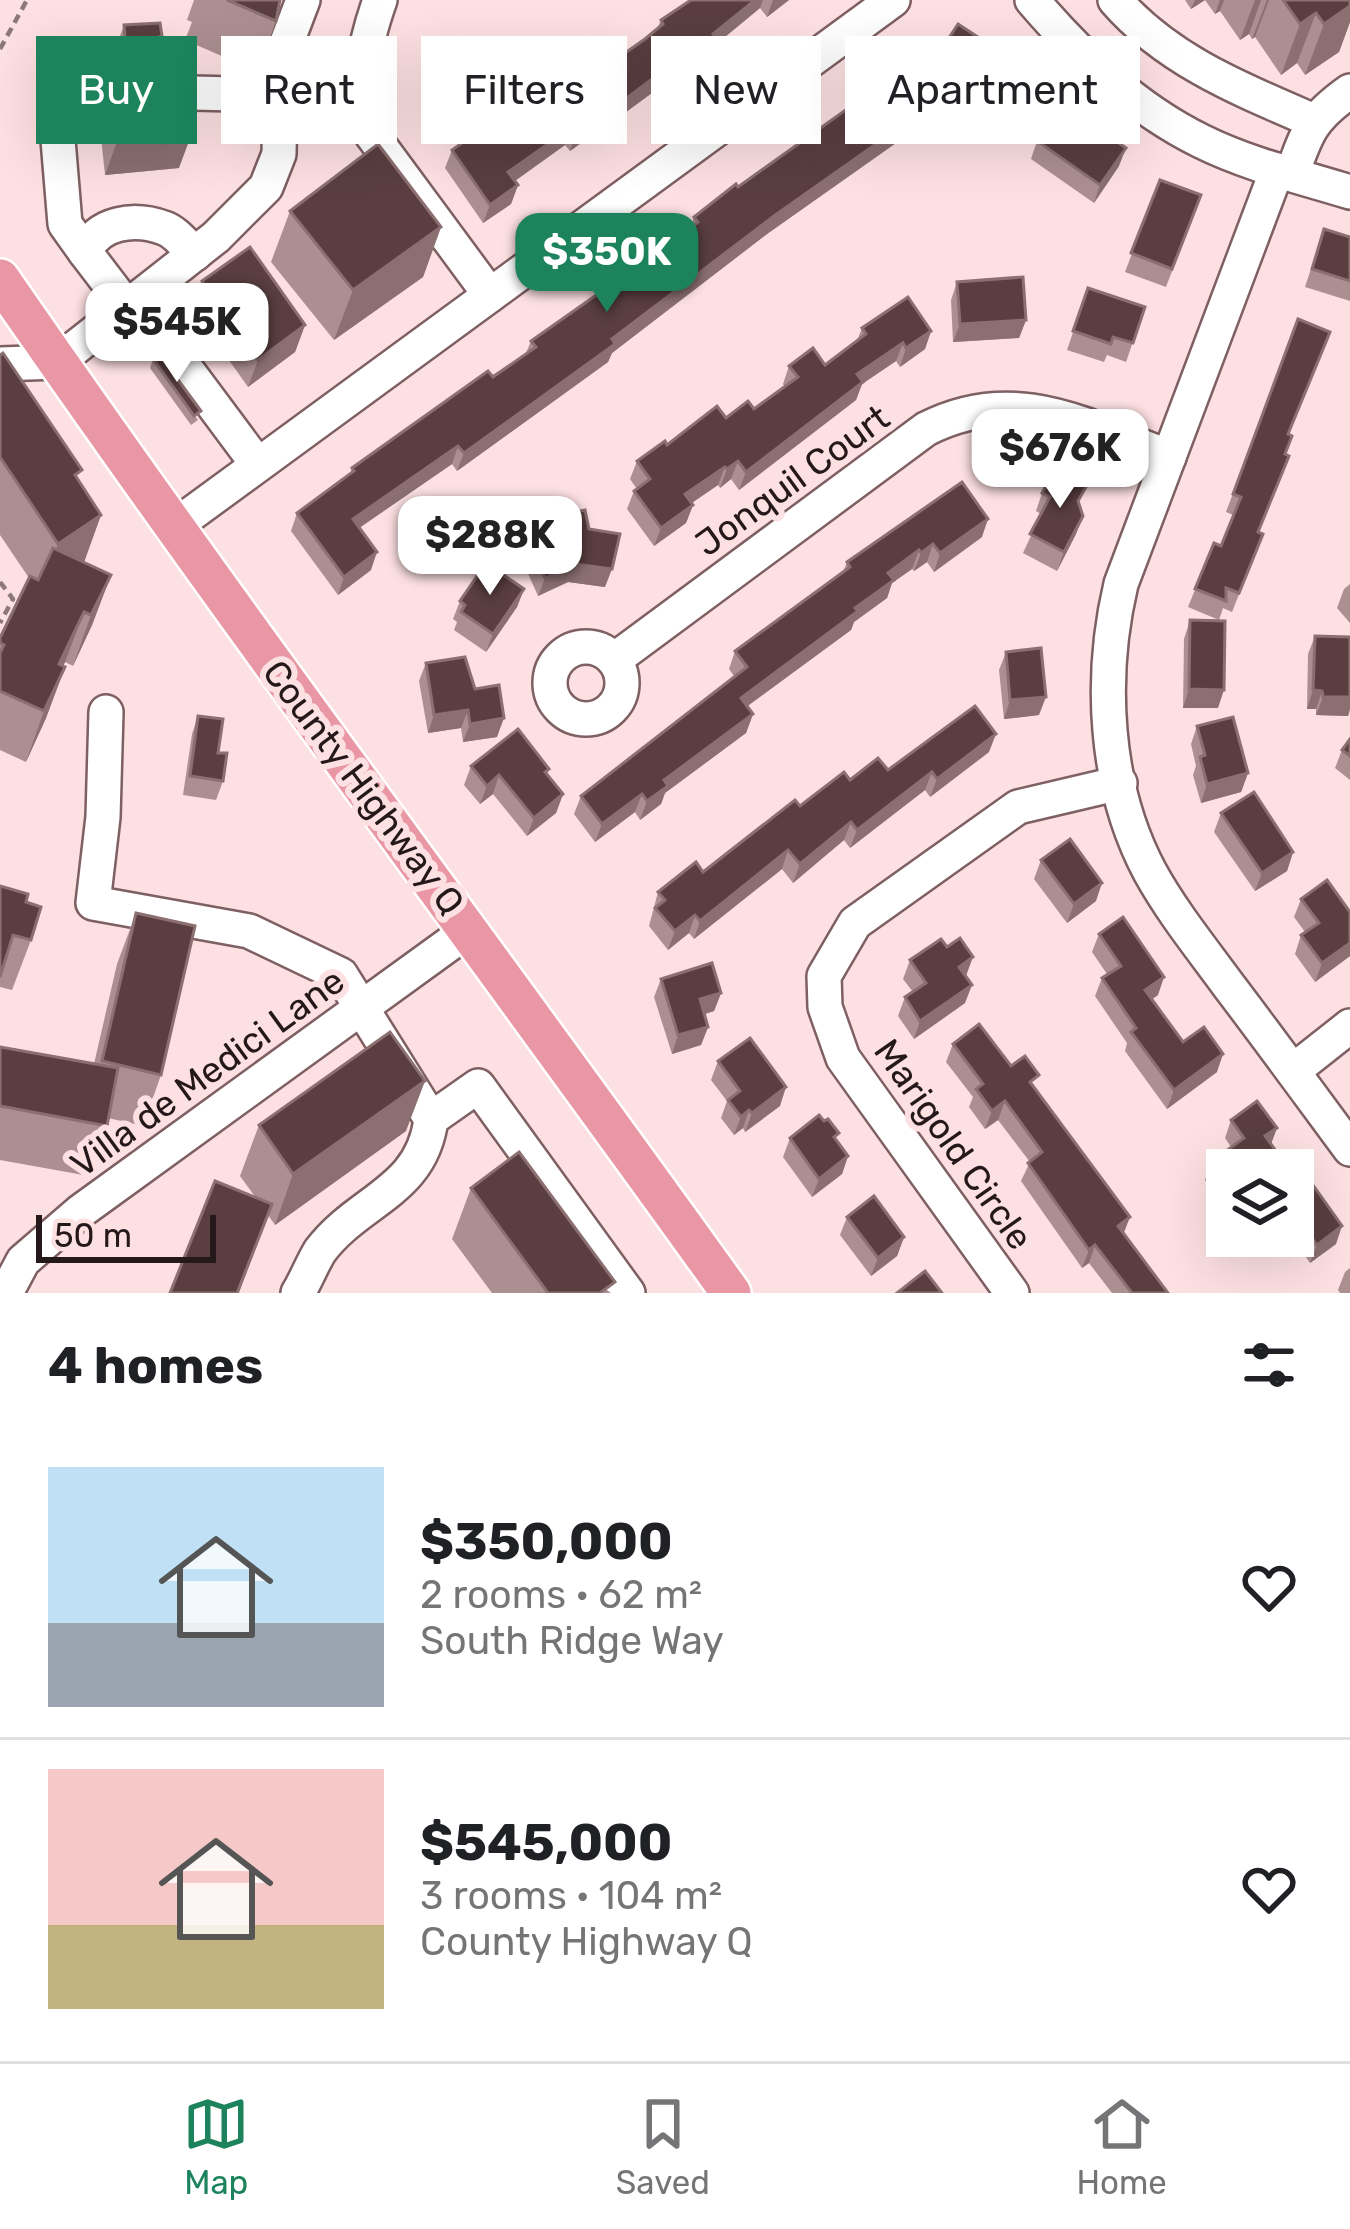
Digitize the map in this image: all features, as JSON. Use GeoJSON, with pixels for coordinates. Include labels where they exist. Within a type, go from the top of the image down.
{"type":"FeatureCollection","features":[{"type":"Feature","properties":{"kind":"main road","name":"County Highway Q"},"geometry":{"type":"LineString","coordinates":[[0,279],[172,528],[470,929],[731,1293]]}},
{"type":"Feature","properties":{"kind":"street"},"geometry":{"type":"LineString","coordinates":[[289,36],[303,0]]}},
{"type":"Feature","properties":{"kind":"street"},"geometry":{"type":"LineString","coordinates":[[380,0],[360,75],[363,109],[372,134],[490,295]]}},
{"type":"Feature","properties":{"kind":"street"},"geometry":{"type":"LineString","coordinates":[[172,528],[893,0]]}},
{"type":"Feature","properties":{"kind":"street"},"geometry":{"type":"LineString","coordinates":[[1115,0],[1152,36],[1216,78],[1314,121]]}},
{"type":"Feature","properties":{"kind":"street"},"geometry":{"type":"LineString","coordinates":[[1038,2],[1089,62],[1128,94],[1203,142],[1350,192]]}},
{"type":"Feature","properties":{"kind":"street"},"geometry":{"type":"LineString","coordinates":[[1350,91],[1314,121],[1284,172],[1168,457],[1121,584],[1111,626],[1108,721],[1128,814],[1150,872],[1350,1149]]}},
{"type":"Feature","properties":{"kind":"street"},"geometry":{"type":"LineString","coordinates":[[58,144],[65,224],[257,464]]}},
{"type":"Feature","properties":{"kind":"street"},"geometry":{"type":"LineString","coordinates":[[0,364],[57,362],[195,254],[253,203],[276,170],[279,144]]}},
{"type":"Feature","properties":{"kind":"street"},"geometry":{"type":"LineString","coordinates":[[85,252],[97,232],[120,222],[164,228],[195,254]]}},
{"type":"Feature","properties":{"kind":"street","name":"Jonquil Court"},"geometry":{"type":"LineString","coordinates":[[614,660],[926,429],[954,415],[990,408],[1055,413],[1168,457]]}},
{"type":"Feature","properties":{"kind":"street"},"geometry":{"type":"LineString","coordinates":[[106,712],[103,817],[93,903],[249,931],[341,975],[431,1119]]}},
{"type":"Feature","properties":{"kind":"street","name":"Marigold Circle"},"geometry":{"type":"LineString","coordinates":[[1012,1293],[843,1058],[825,1007],[824,976],[855,923],[1018,807],[1120,783]]}},
{"type":"Feature","properties":{"kind":"street","name":"Villa de Medici Lane"},"geometry":{"type":"LineString","coordinates":[[3,1292],[23,1261],[68,1221],[470,929]]}},
{"type":"Feature","properties":{"kind":"street"},"geometry":{"type":"LineString","coordinates":[[1293,1071],[1350,1026]]}},
{"type":"Feature","properties":{"kind":"street"},"geometry":{"type":"LineString","coordinates":[[298,1293],[321,1251],[412,1172],[422,1157],[431,1119],[478,1086],[628,1293]]}},
{"type":"Feature","properties":{"kind":"path"},"geometry":{"type":"LineString","coordinates":[[0,49],[27,0]]}},
{"type":"Feature","properties":{"kind":"path"},"geometry":{"type":"LineString","coordinates":[[0,582],[13,599],[0,622]]}},
{"type":"Feature","properties":{"kind":"building"},"geometry":{"type":"Polygon","coordinates":[[[227,0],[280,0],[276,21],[227,0]]]}},
{"type":"Feature","properties":{"kind":"building"},"geometry":{"type":"Polygon","coordinates":[[[691,0],[755,0],[715,36],[651,36],[651,80],[627,98],[627,52],[663,24],[661,20],[691,0]]]}},
{"type":"Feature","properties":{"kind":"building"},"geometry":{"type":"Polygon","coordinates":[[[1283,0],[1350,0],[1350,6],[1324,24],[1316,13],[1300,24],[1283,0]]]}},
{"type":"Feature","properties":{"kind":"building"},"geometry":{"type":"Polygon","coordinates":[[[160,23],[162,36],[125,36],[124,25],[160,23]]]}},
{"type":"Feature","properties":{"kind":"building"},"geometry":{"type":"Polygon","coordinates":[[[958,24],[976,36],[950,36],[958,24]]]}},
{"type":"Feature","properties":{"kind":"building"},"geometry":{"type":"Polygon","coordinates":[[[845,110],[845,144],[876,144],[774,216],[612,339],[615,344],[464,453],[458,446],[353,519],[377,552],[344,577],[297,513],[488,371],[493,377],[536,347],[531,341],[602,291],[609,282],[605,276],[648,245],[653,252],[663,245],[665,249],[698,222],[694,217],[736,184],[738,187],[798,144],[821,144],[821,128],[845,110]]]}},
{"type":"Feature","properties":{"kind":"building"},"geometry":{"type":"Polygon","coordinates":[[[378,144],[441,227],[353,290],[290,211],[378,144]]]}},
{"type":"Feature","properties":{"kind":"building"},"geometry":{"type":"Polygon","coordinates":[[[460,144],[548,144],[508,172],[518,185],[490,205],[452,150],[460,144]]]}},
{"type":"Feature","properties":{"kind":"building"},"geometry":{"type":"Polygon","coordinates":[[[1041,144],[1120,144],[1126,148],[1100,185],[1041,144]]]}},
{"type":"Feature","properties":{"kind":"building"},"geometry":{"type":"Polygon","coordinates":[[[1160,180],[1201,195],[1172,269],[1131,253],[1160,180]]]}},
{"type":"Feature","properties":{"kind":"building"},"geometry":{"type":"Polygon","coordinates":[[[1324,229],[1350,237],[1350,281],[1312,269],[1324,229]]]}},
{"type":"Feature","properties":{"kind":"building"},"geometry":{"type":"Polygon","coordinates":[[[250,247],[305,325],[258,360],[202,281],[250,247]]]}},
{"type":"Feature","properties":{"kind":"building"},"geometry":{"type":"Polygon","coordinates":[[[1023,277],[1026,320],[960,324],[957,282],[1023,277]]]}},
{"type":"Feature","properties":{"kind":"building"},"geometry":{"type":"Polygon","coordinates":[[[1088,288],[1145,307],[1133,343],[1113,337],[1111,344],[1073,331],[1088,288]]]}},
{"type":"Feature","properties":{"kind":"building"},"geometry":{"type":"Polygon","coordinates":[[[908,297],[931,331],[906,348],[903,343],[857,374],[863,382],[746,472],[738,461],[685,494],[693,505],[661,528],[634,491],[650,479],[637,461],[665,441],[667,445],[717,406],[726,418],[748,401],[754,409],[798,377],[789,366],[813,348],[825,365],[866,334],[862,328],[908,297]]]}},
{"type":"Feature","properties":{"kind":"building"},"geometry":{"type":"Polygon","coordinates":[[[1298,319],[1330,332],[1288,434],[1292,436],[1285,454],[1289,456],[1258,532],[1263,534],[1239,593],[1226,588],[1226,601],[1195,589],[1214,543],[1221,546],[1241,497],[1233,494],[1298,319]]]}},
{"type":"Feature","properties":{"kind":"building"},"geometry":{"type":"Polygon","coordinates":[[[3,353],[82,470],[75,475],[101,515],[58,544],[0,457],[3,353]]]}},
{"type":"Feature","properties":{"kind":"building"},"geometry":{"type":"Polygon","coordinates":[[[159,354],[201,411],[194,416],[153,359],[159,354]]]}},
{"type":"Feature","properties":{"kind":"building"},"geometry":{"type":"Polygon","coordinates":[[[1056,468],[1087,485],[1078,501],[1083,516],[1064,552],[1030,534],[1050,497],[1042,493],[1056,468]]]}},
{"type":"Feature","properties":{"kind":"building"},"geometry":{"type":"Polygon","coordinates":[[[962,482],[988,519],[940,553],[933,544],[888,573],[894,580],[855,608],[858,611],[741,698],[753,714],[664,780],[668,786],[647,801],[642,794],[602,824],[581,796],[747,667],[735,651],[850,567],[847,562],[962,482]]]}},
{"type":"Feature","properties":{"kind":"building"},"geometry":{"type":"Polygon","coordinates":[[[585,510],[589,529],[620,534],[612,569],[575,564],[545,578],[529,541],[552,534],[551,517],[585,510]]]}},
{"type":"Feature","properties":{"kind":"building"},"geometry":{"type":"Polygon","coordinates":[[[53,548],[111,575],[91,615],[84,612],[59,664],[65,667],[44,711],[0,691],[4,645],[0,638],[30,576],[38,580],[53,548]]]}},
{"type":"Feature","properties":{"kind":"building"},"geometry":{"type":"Polygon","coordinates":[[[486,563],[524,589],[493,634],[461,612],[465,605],[460,601],[486,563]]]}},
{"type":"Feature","properties":{"kind":"building"},"geometry":{"type":"Polygon","coordinates":[[[1190,620],[1225,621],[1224,690],[1189,689],[1190,620]]]}},
{"type":"Feature","properties":{"kind":"building"},"geometry":{"type":"Polygon","coordinates":[[[1315,636],[1350,637],[1350,697],[1323,697],[1322,691],[1313,690],[1315,636]]]}},
{"type":"Feature","properties":{"kind":"building"},"geometry":{"type":"Polygon","coordinates":[[[1041,648],[1046,697],[1010,700],[1006,652],[1041,648]]]}},
{"type":"Feature","properties":{"kind":"building"},"geometry":{"type":"Polygon","coordinates":[[[465,657],[475,689],[499,685],[504,718],[470,724],[468,710],[434,715],[426,663],[465,657]]]}},
{"type":"Feature","properties":{"kind":"building"},"geometry":{"type":"Polygon","coordinates":[[[975,706],[996,734],[937,779],[932,772],[857,830],[851,822],[800,864],[788,850],[700,921],[695,915],[675,931],[655,908],[665,900],[658,892],[696,862],[703,872],[795,800],[800,806],[844,772],[850,780],[878,758],[888,770],[975,706]]]}},
{"type":"Feature","properties":{"kind":"building"},"geometry":{"type":"Polygon","coordinates":[[[198,716],[223,719],[218,753],[227,753],[223,781],[190,776],[198,716]]]}},
{"type":"Feature","properties":{"kind":"building"},"geometry":{"type":"Polygon","coordinates":[[[1233,717],[1248,773],[1207,784],[1197,726],[1233,717]]]}},
{"type":"Feature","properties":{"kind":"building"},"geometry":{"type":"Polygon","coordinates":[[[518,729],[563,794],[534,818],[499,775],[487,786],[471,766],[518,729]]]}},
{"type":"Feature","properties":{"kind":"building"},"geometry":{"type":"Polygon","coordinates":[[[1254,792],[1293,852],[1262,873],[1221,813],[1254,792]]]}},
{"type":"Feature","properties":{"kind":"building"},"geometry":{"type":"Polygon","coordinates":[[[1070,839],[1102,883],[1074,904],[1041,860],[1070,839]]]}},
{"type":"Feature","properties":{"kind":"building"},"geometry":{"type":"Polygon","coordinates":[[[1327,880],[1350,912],[1350,943],[1322,963],[1301,935],[1319,923],[1301,899],[1327,880]]]}},
{"type":"Feature","properties":{"kind":"building"},"geometry":{"type":"Polygon","coordinates":[[[0,886],[28,894],[26,902],[41,907],[31,940],[13,935],[0,977],[0,886]]]}},
{"type":"Feature","properties":{"kind":"building"},"geometry":{"type":"Polygon","coordinates":[[[136,913],[195,926],[161,1075],[102,1061],[136,913]]]}},
{"type":"Feature","properties":{"kind":"building"},"geometry":{"type":"Polygon","coordinates":[[[1123,917],[1164,977],[1145,990],[1183,1042],[1204,1027],[1223,1054],[1174,1090],[1131,1032],[1136,1028],[1102,978],[1121,966],[1099,934],[1123,917]]]}},
{"type":"Feature","properties":{"kind":"building"},"geometry":{"type":"Polygon","coordinates":[[[960,938],[973,957],[959,967],[972,985],[920,1021],[905,997],[926,983],[910,960],[941,939],[947,947],[960,938]]]}},
{"type":"Feature","properties":{"kind":"building"},"geometry":{"type":"Polygon","coordinates":[[[712,963],[721,993],[700,999],[708,1027],[678,1035],[661,979],[712,963]]]}},
{"type":"Feature","properties":{"kind":"building"},"geometry":{"type":"Polygon","coordinates":[[[979,1024],[1011,1066],[1025,1056],[1039,1075],[1030,1082],[1130,1217],[1118,1226],[1168,1293],[1132,1293],[1095,1245],[1089,1250],[1028,1163],[1042,1152],[1005,1101],[992,1111],[976,1089],[983,1084],[953,1044],[979,1024]]]}},
{"type":"Feature","properties":{"kind":"building"},"geometry":{"type":"Polygon","coordinates":[[[390,1032],[425,1081],[293,1174],[259,1125],[390,1032]]]}},
{"type":"Feature","properties":{"kind":"building"},"geometry":{"type":"Polygon","coordinates":[[[750,1038],[786,1087],[741,1117],[728,1100],[740,1091],[718,1061],[750,1038]]]}},
{"type":"Feature","properties":{"kind":"building"},"geometry":{"type":"Polygon","coordinates":[[[0,1047],[118,1068],[107,1126],[0,1106],[0,1047]]]}},
{"type":"Feature","properties":{"kind":"building"},"geometry":{"type":"Polygon","coordinates":[[[1257,1101],[1277,1128],[1265,1136],[1275,1149],[1229,1149],[1244,1138],[1231,1120],[1257,1101]]]}},
{"type":"Feature","properties":{"kind":"building"},"geometry":{"type":"Polygon","coordinates":[[[819,1115],[839,1133],[834,1137],[848,1156],[819,1179],[790,1138],[819,1115]]]}},
{"type":"Feature","properties":{"kind":"building"},"geometry":{"type":"Polygon","coordinates":[[[519,1152],[615,1282],[600,1293],[548,1293],[471,1188],[519,1152]]]}},
{"type":"Feature","properties":{"kind":"building"},"geometry":{"type":"Polygon","coordinates":[[[215,1181],[272,1204],[237,1293],[170,1293],[215,1181]]]}},
{"type":"Feature","properties":{"kind":"building"},"geometry":{"type":"Polygon","coordinates":[[[1314,1186],[1342,1226],[1317,1245],[1314,1241],[1314,1186]]]}},
{"type":"Feature","properties":{"kind":"building"},"geometry":{"type":"Polygon","coordinates":[[[874,1196],[904,1237],[878,1258],[847,1217],[874,1196]]]}},
{"type":"Feature","properties":{"kind":"building"},"geometry":{"type":"Polygon","coordinates":[[[925,1271],[942,1293],[897,1293],[925,1271]]]}}]}
